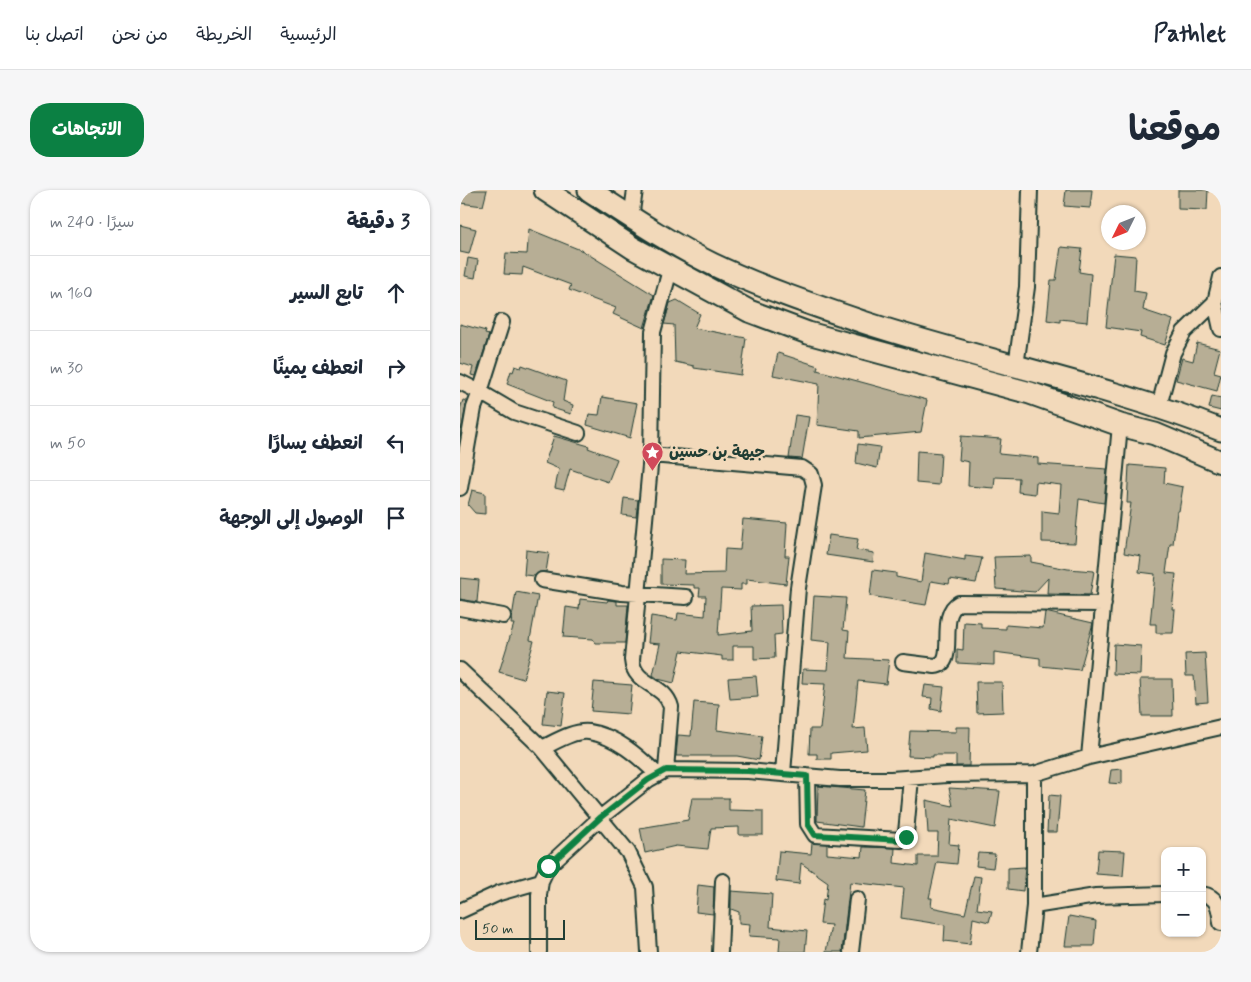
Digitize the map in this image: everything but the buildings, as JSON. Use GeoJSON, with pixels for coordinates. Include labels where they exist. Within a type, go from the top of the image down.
{"type":"FeatureCollection","features":[{"type":"Feature","properties":{"kind":"main road"},"geometry":{"type":"LineString","coordinates":[[545,190],[670,270],[749,311],[808,334],[1030,393],[1120,425],[1155,434],[1221,462]]}},
{"type":"Feature","properties":{"kind":"main road"},"geometry":{"type":"LineString","coordinates":[[589,190],[632,218],[712,264],[771,289],[864,322],[1159,406],[1221,430]]}},
{"type":"Feature","properties":{"kind":"street"},"geometry":{"type":"LineString","coordinates":[[632,218],[635,190]]}},
{"type":"Feature","properties":{"kind":"street"},"geometry":{"type":"LineString","coordinates":[[1016,366],[1027,287],[1030,190]]}},
{"type":"Feature","properties":{"kind":"street"},"geometry":{"type":"LineString","coordinates":[[540,952],[538,911],[541,882],[548,866],[601,817],[661,772],[671,707],[663,691],[642,679],[633,670],[638,592],[651,455],[653,332],[670,270]]}},
{"type":"Feature","properties":{"kind":"street"},"geometry":{"type":"LineString","coordinates":[[1159,406],[1166,374],[1184,332],[1214,302],[1221,277]]}},
{"type":"Feature","properties":{"kind":"street"},"geometry":{"type":"LineString","coordinates":[[1214,302],[1221,328]]}},
{"type":"Feature","properties":{"kind":"street"},"geometry":{"type":"LineString","coordinates":[[460,488],[474,408],[502,322]]}},
{"type":"Feature","properties":{"kind":"street"},"geometry":{"type":"LineString","coordinates":[[460,382],[514,412],[578,433]]}},
{"type":"Feature","properties":{"kind":"street"},"geometry":{"type":"LineString","coordinates":[[1089,757],[1120,425]]}},
{"type":"Feature","properties":{"kind":"street"},"geometry":{"type":"LineString","coordinates":[[651,455],[802,468],[811,474],[814,485],[798,588],[783,773]]}},
{"type":"Feature","properties":{"kind":"street"},"geometry":{"type":"LineString","coordinates":[[542,580],[622,592],[686,597]]}},
{"type":"Feature","properties":{"kind":"street"},"geometry":{"type":"LineString","coordinates":[[903,662],[940,666],[947,654],[948,614],[953,606],[959,603],[1104,604]]}},
{"type":"Feature","properties":{"kind":"street"},"geometry":{"type":"LineString","coordinates":[[460,608],[503,616]]}},
{"type":"Feature","properties":{"kind":"street"},"geometry":{"type":"LineString","coordinates":[[460,670],[542,748],[628,852],[645,887],[649,952]]}},
{"type":"Feature","properties":{"kind":"street"},"geometry":{"type":"LineString","coordinates":[[542,748],[568,736],[588,732],[616,741],[661,772],[783,773],[840,778],[911,778],[947,775],[1034,774],[1089,757],[1221,727]]}},
{"type":"Feature","properties":{"kind":"street"},"geometry":{"type":"LineString","coordinates":[[1029,952],[1034,906],[1034,774]]}},
{"type":"Feature","properties":{"kind":"street"},"geometry":{"type":"LineString","coordinates":[[807,776],[808,824],[815,835],[901,840],[906,834],[911,778]]}},
{"type":"Feature","properties":{"kind":"street"},"geometry":{"type":"LineString","coordinates":[[720,952],[723,881]]}},
{"type":"Feature","properties":{"kind":"street"},"geometry":{"type":"LineString","coordinates":[[460,911],[499,893],[541,882]]}},
{"type":"Feature","properties":{"kind":"street"},"geometry":{"type":"LineString","coordinates":[[1034,906],[1096,896],[1161,894]]}},
{"type":"Feature","properties":{"kind":"street"},"geometry":{"type":"LineString","coordinates":[[1206,895],[1211,897],[1219,905],[1221,923]]}},
{"type":"Feature","properties":{"kind":"street"},"geometry":{"type":"LineString","coordinates":[[851,952],[857,899]]}},
{"type":"Feature","properties":{"kind":"place","name":"جيهة بن حسين"},"geometry":{"type":"Point","coordinates":[653,471]}},
{"type":"Feature","properties":{"kind":"route"},"geometry":{"type":"LineString","coordinates":[[548,866],[601,817],[648,780],[666,770],[748,771],[807,776],[808,824],[815,835],[901,840],[906,837]]}}]}
